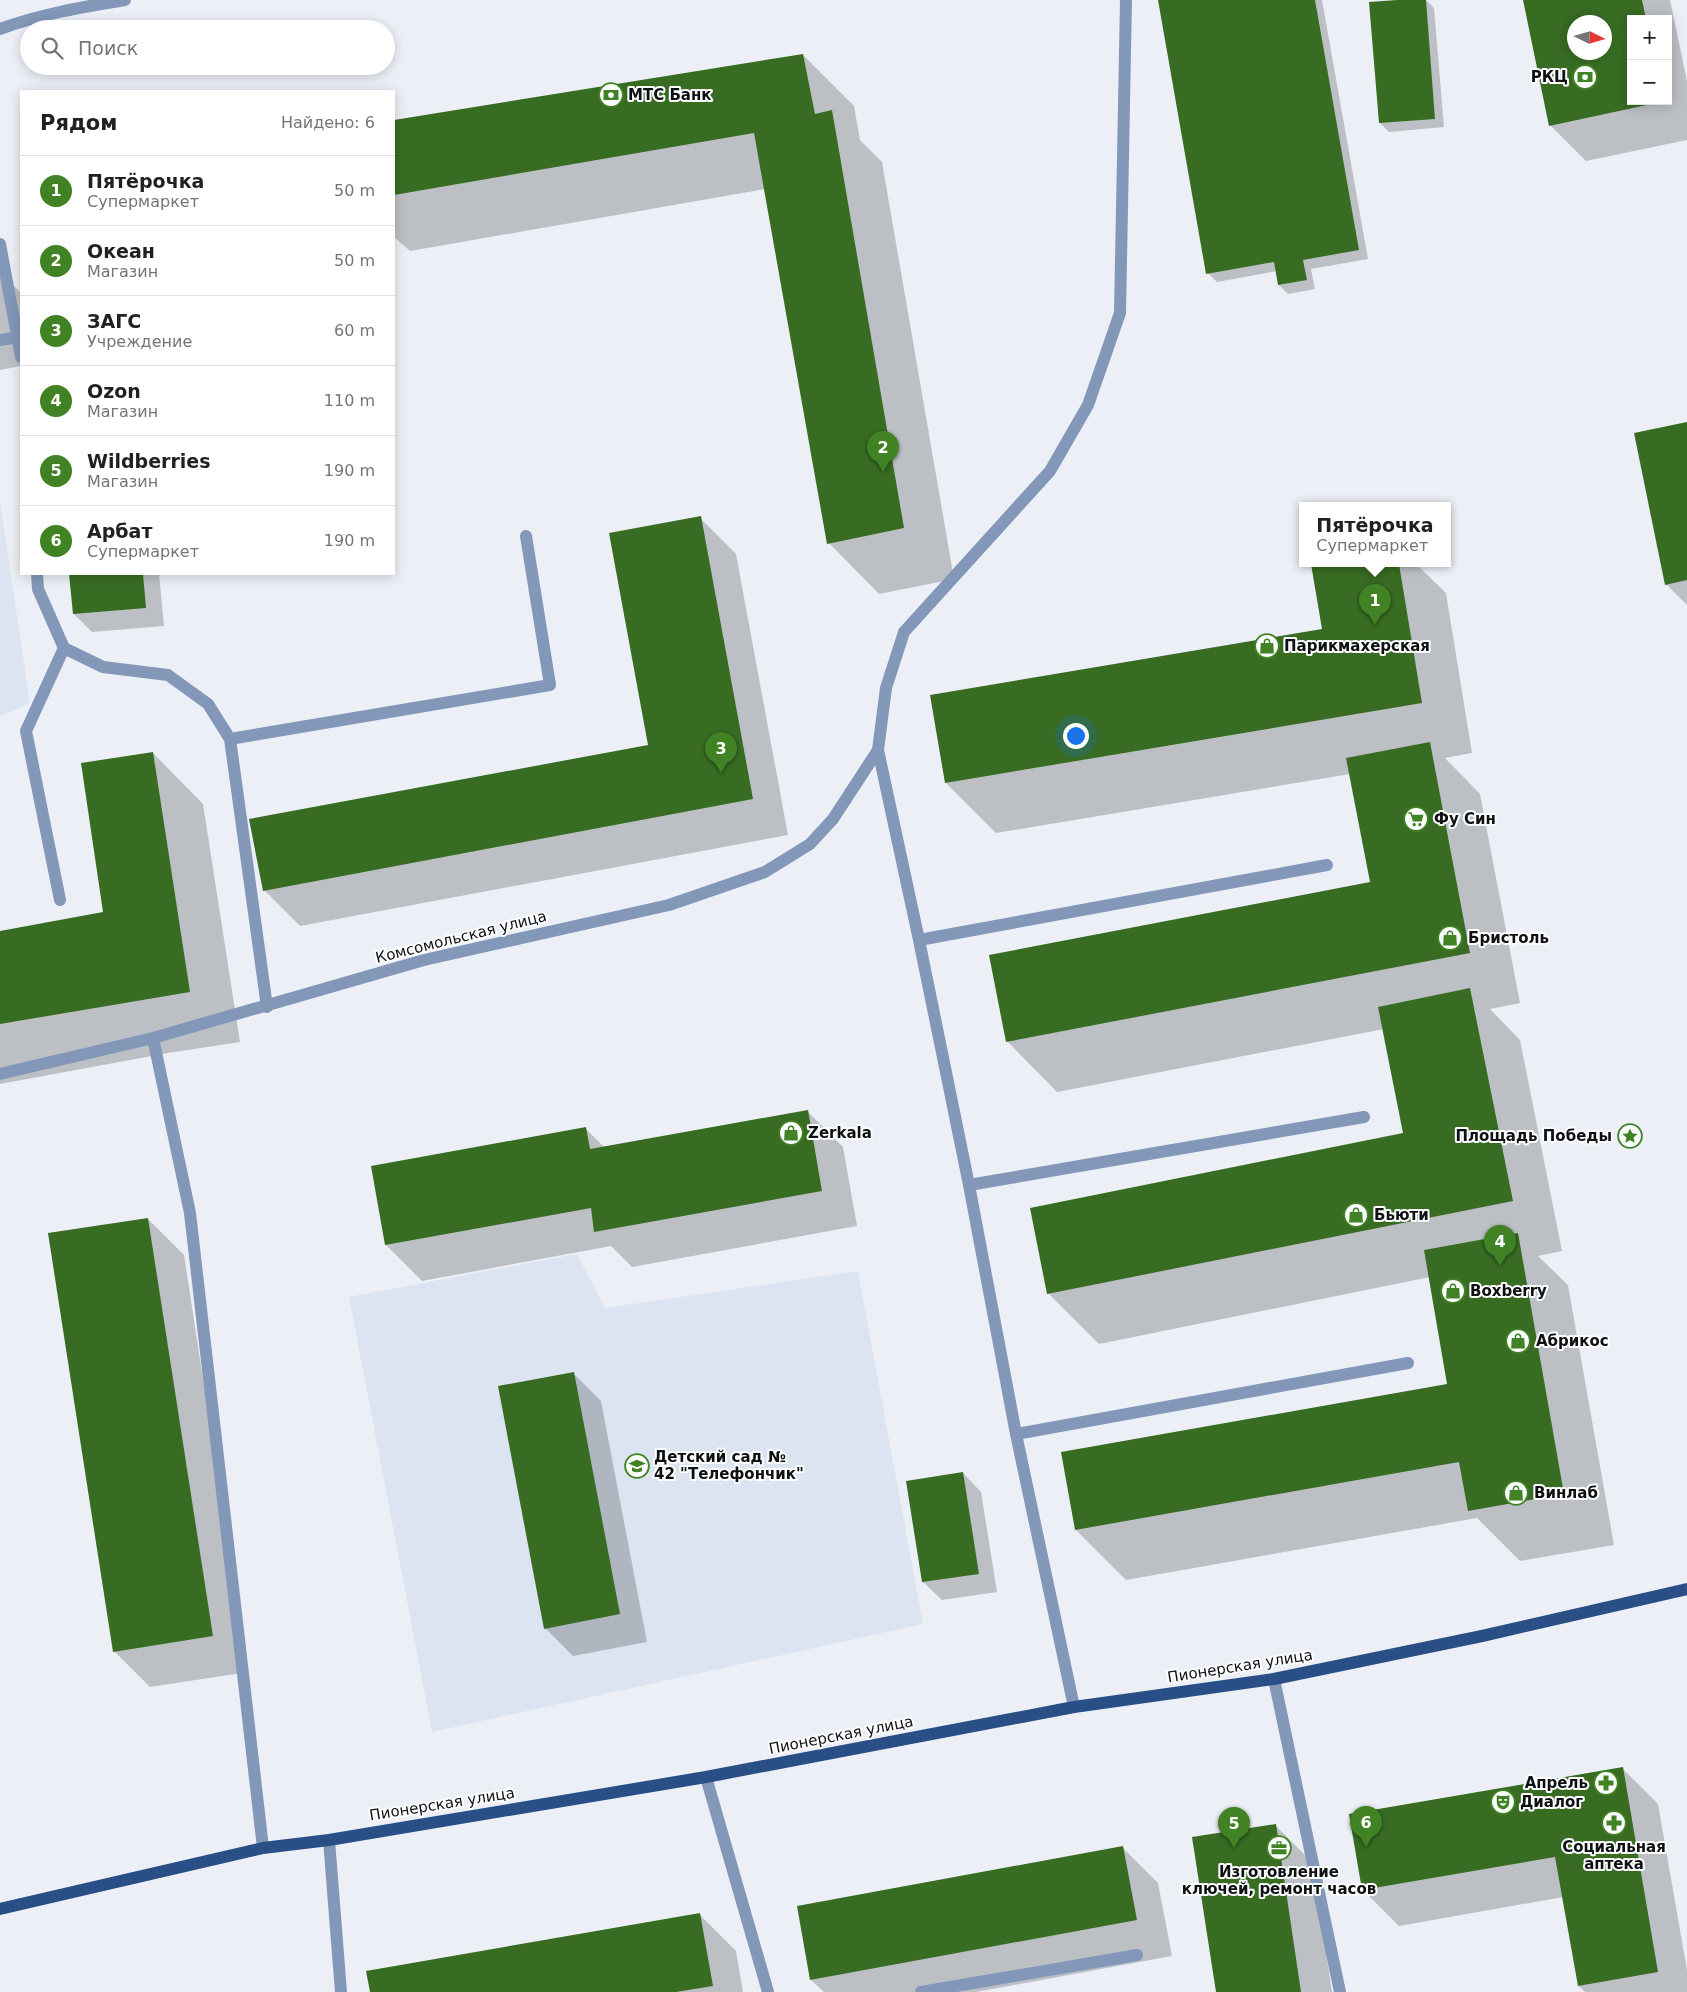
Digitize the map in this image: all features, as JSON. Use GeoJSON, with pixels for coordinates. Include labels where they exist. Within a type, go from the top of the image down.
{"type":"FeatureCollection","features":[{"type":"Feature","properties":{"kind":"main road","name":"Пионерская улица"},"geometry":{"type":"LineString","coordinates":[[0,1910],[263,1848],[330,1840],[706,1777],[1074,1707],[1274,1679],[1482,1636],[1687,1589]]}},
{"type":"Feature","properties":{"kind":"street"},"geometry":{"type":"LineString","coordinates":[[25,20],[67,9],[125,0]]}},
{"type":"Feature","properties":{"kind":"street"},"geometry":{"type":"LineString","coordinates":[[1074,1707],[1016,1434],[969,1185],[878,750],[886,688],[904,632],[1050,471],[1088,406],[1120,313],[1126,0]]}},
{"type":"Feature","properties":{"kind":"street"},"geometry":{"type":"LineString","coordinates":[[0,29],[20,22]]}},
{"type":"Feature","properties":{"kind":"street"},"geometry":{"type":"LineString","coordinates":[[0,244],[20,350]]}},
{"type":"Feature","properties":{"kind":"street"},"geometry":{"type":"LineString","coordinates":[[0,340],[18,337]]}},
{"type":"Feature","properties":{"kind":"street"},"geometry":{"type":"LineString","coordinates":[[230,739],[550,685],[526,536]]}},
{"type":"Feature","properties":{"kind":"street"},"geometry":{"type":"LineString","coordinates":[[37,575],[38,589],[64,648],[103,667],[168,675],[208,704],[230,739],[267,1007]]}},
{"type":"Feature","properties":{"kind":"street"},"geometry":{"type":"LineString","coordinates":[[60,900],[26,731],[64,648]]}},
{"type":"Feature","properties":{"kind":"street","name":"Комсомольская улица"},"geometry":{"type":"LineString","coordinates":[[0,1074],[153,1038],[267,1007],[424,960],[669,905],[765,872],[810,844],[833,819],[878,750]]}},
{"type":"Feature","properties":{"kind":"street"},"geometry":{"type":"LineString","coordinates":[[918,940],[1327,865]]}},
{"type":"Feature","properties":{"kind":"street"},"geometry":{"type":"LineString","coordinates":[[153,1038],[190,1212],[263,1848]]}},
{"type":"Feature","properties":{"kind":"street"},"geometry":{"type":"LineString","coordinates":[[969,1185],[1364,1117]]}},
{"type":"Feature","properties":{"kind":"street"},"geometry":{"type":"LineString","coordinates":[[1016,1434],[1408,1363]]}},
{"type":"Feature","properties":{"kind":"street"},"geometry":{"type":"LineString","coordinates":[[1274,1679],[1340,1992]]}},
{"type":"Feature","properties":{"kind":"street"},"geometry":{"type":"LineString","coordinates":[[706,1777],[768,1992]]}},
{"type":"Feature","properties":{"kind":"street"},"geometry":{"type":"LineString","coordinates":[[330,1840],[341,1992]]}},
{"type":"Feature","properties":{"kind":"street"},"geometry":{"type":"LineString","coordinates":[[921,1992],[1138,1955]]}},
{"type":"Feature","properties":{"kind":"shaded area"},"geometry":{"type":"Polygon","coordinates":[[[0,501],[30,703],[0,716],[0,501]]]}},
{"type":"Feature","properties":{"kind":"shaded area","name":"Детский сад № 42 \"Телефончик\""},"geometry":{"type":"Polygon","coordinates":[[[577,1254],[605,1308],[858,1271],[923,1624],[432,1732],[349,1297],[577,1254]]]}},
{"type":"Feature","properties":{"kind":"building"},"geometry":{"type":"Polygon","coordinates":[[[1158,0],[1315,0],[1359,250],[1303,260],[1307,280],[1278,285],[1274,262],[1206,274],[1158,0]]]}},
{"type":"Feature","properties":{"kind":"building"},"geometry":{"type":"Polygon","coordinates":[[[1426,0],[1435,119],[1379,123],[1369,2],[1426,0]]]}},
{"type":"Feature","properties":{"kind":"building","name":"РКЦ"},"geometry":{"type":"Polygon","coordinates":[[[1523,0],[1642,0],[1645,15],[1627,15],[1627,105],[1647,105],[1549,126],[1523,0]]]}},
{"type":"Feature","properties":{"kind":"building"},"geometry":{"type":"Polygon","coordinates":[[[803,54],[815,114],[832,110],[904,528],[827,544],[754,133],[395,195],[395,120],[803,54]]]}},
{"type":"Feature","properties":{"kind":"building"},"geometry":{"type":"Polygon","coordinates":[[[1687,422],[1687,580],[1665,585],[1634,433],[1687,422]]]}},
{"type":"Feature","properties":{"kind":"building"},"geometry":{"type":"Polygon","coordinates":[[[701,516],[753,799],[263,891],[249,819],[648,745],[609,533],[701,516]]]}},
{"type":"Feature","properties":{"kind":"building"},"geometry":{"type":"Polygon","coordinates":[[[1312,567],[1399,567],[1422,703],[945,783],[930,695],[1322,629],[1312,567]]]}},
{"type":"Feature","properties":{"kind":"building"},"geometry":{"type":"Polygon","coordinates":[[[69,575],[143,575],[146,608],[73,614],[69,575]]]}},
{"type":"Feature","properties":{"kind":"building"},"geometry":{"type":"Polygon","coordinates":[[[1430,742],[1470,953],[1006,1042],[989,955],[1370,882],[1346,758],[1430,742]]]}},
{"type":"Feature","properties":{"kind":"building"},"geometry":{"type":"Polygon","coordinates":[[[153,752],[190,992],[0,1024],[0,931],[103,912],[81,763],[153,752]]]}},
{"type":"Feature","properties":{"kind":"building"},"geometry":{"type":"Polygon","coordinates":[[[1470,988],[1513,1201],[1047,1294],[1030,1208],[1403,1133],[1378,1007],[1470,988]]]}},
{"type":"Feature","properties":{"kind":"building"},"geometry":{"type":"Polygon","coordinates":[[[808,1110],[822,1191],[594,1232],[591,1208],[385,1245],[371,1166],[586,1127],[590,1149],[808,1110]]]}},
{"type":"Feature","properties":{"kind":"building"},"geometry":{"type":"Polygon","coordinates":[[[148,1218],[213,1636],[113,1652],[48,1233],[148,1218]]]}},
{"type":"Feature","properties":{"kind":"building"},"geometry":{"type":"Polygon","coordinates":[[[1518,1233],[1564,1494],[1468,1511],[1459,1462],[1075,1530],[1061,1452],[1447,1384],[1424,1250],[1518,1233]]]}},
{"type":"Feature","properties":{"kind":"building"},"geometry":{"type":"Polygon","coordinates":[[[574,1372],[620,1614],[544,1629],[498,1386],[574,1372]]]}},
{"type":"Feature","properties":{"kind":"building"},"geometry":{"type":"Polygon","coordinates":[[[963,1472],[979,1574],[922,1582],[906,1481],[963,1472]]]}},
{"type":"Feature","properties":{"kind":"building"},"geometry":{"type":"Polygon","coordinates":[[[1623,1767],[1658,1972],[1578,1986],[1555,1857],[1362,1890],[1349,1814],[1623,1767]]]}},
{"type":"Feature","properties":{"kind":"building"},"geometry":{"type":"Polygon","coordinates":[[[1276,1824],[1301,1992],[1216,1992],[1192,1837],[1276,1824]]]}},
{"type":"Feature","properties":{"kind":"building"},"geometry":{"type":"Polygon","coordinates":[[[1123,1846],[1137,1920],[810,1980],[797,1906],[1123,1846]]]}},
{"type":"Feature","properties":{"kind":"building"},"geometry":{"type":"Polygon","coordinates":[[[700,1913],[713,1986],[676,1992],[370,1992],[366,1971],[700,1913]]]}},
{"type":"Feature","properties":{"kind":"place","name":"РКЦ"},"geometry":{"type":"Point","coordinates":[1585,77]}},
{"type":"Feature","properties":{"kind":"place","name":"МТС Банк"},"geometry":{"type":"Point","coordinates":[611,95]}},
{"type":"Feature","properties":{"kind":"place","name":"Океан"},"geometry":{"type":"Point","coordinates":[883,472]}},
{"type":"Feature","properties":{"kind":"place","name":"Пятёрочка"},"geometry":{"type":"Point","coordinates":[1375,625]}},
{"type":"Feature","properties":{"kind":"place","name":"Парикмахерская"},"geometry":{"type":"Point","coordinates":[1267,646]}},
{"type":"Feature","properties":{"kind":"place","name":"ЗАГС"},"geometry":{"type":"Point","coordinates":[721,773]}},
{"type":"Feature","properties":{"kind":"place","name":"Фу Син"},"geometry":{"type":"Point","coordinates":[1416,819]}},
{"type":"Feature","properties":{"kind":"place","name":"Бристоль"},"geometry":{"type":"Point","coordinates":[1450,938]}},
{"type":"Feature","properties":{"kind":"place","name":"Zerkala"},"geometry":{"type":"Point","coordinates":[791,1133]}},
{"type":"Feature","properties":{"kind":"place","name":"Площадь Победы"},"geometry":{"type":"Point","coordinates":[1630,1136]}},
{"type":"Feature","properties":{"kind":"place","name":"Бьюти"},"geometry":{"type":"Point","coordinates":[1356,1215]}},
{"type":"Feature","properties":{"kind":"place","name":"Ozon"},"geometry":{"type":"Point","coordinates":[1500,1266]}},
{"type":"Feature","properties":{"kind":"place","name":"Boxberry"},"geometry":{"type":"Point","coordinates":[1453,1291]}},
{"type":"Feature","properties":{"kind":"place","name":"Абрикос"},"geometry":{"type":"Point","coordinates":[1518,1341]}},
{"type":"Feature","properties":{"kind":"place","name":"Детский сад № 42 \"Телефончик\""},"geometry":{"type":"Point","coordinates":[637,1466]}},
{"type":"Feature","properties":{"kind":"place","name":"Винлаб"},"geometry":{"type":"Point","coordinates":[1516,1493]}},
{"type":"Feature","properties":{"kind":"place","name":"Апрель"},"geometry":{"type":"Point","coordinates":[1606,1783]}},
{"type":"Feature","properties":{"kind":"place","name":"Диалог"},"geometry":{"type":"Point","coordinates":[1503,1802]}},
{"type":"Feature","properties":{"kind":"place","name":"Социальная аптека"},"geometry":{"type":"Point","coordinates":[1614,1823]}},
{"type":"Feature","properties":{"kind":"place","name":"Арбат"},"geometry":{"type":"Point","coordinates":[1366,1847]}},
{"type":"Feature","properties":{"kind":"place","name":"Wildberries"},"geometry":{"type":"Point","coordinates":[1234,1848]}},
{"type":"Feature","properties":{"kind":"place","name":"Изготовление ключей, ремонт часов"},"geometry":{"type":"Point","coordinates":[1279,1848]}}]}
